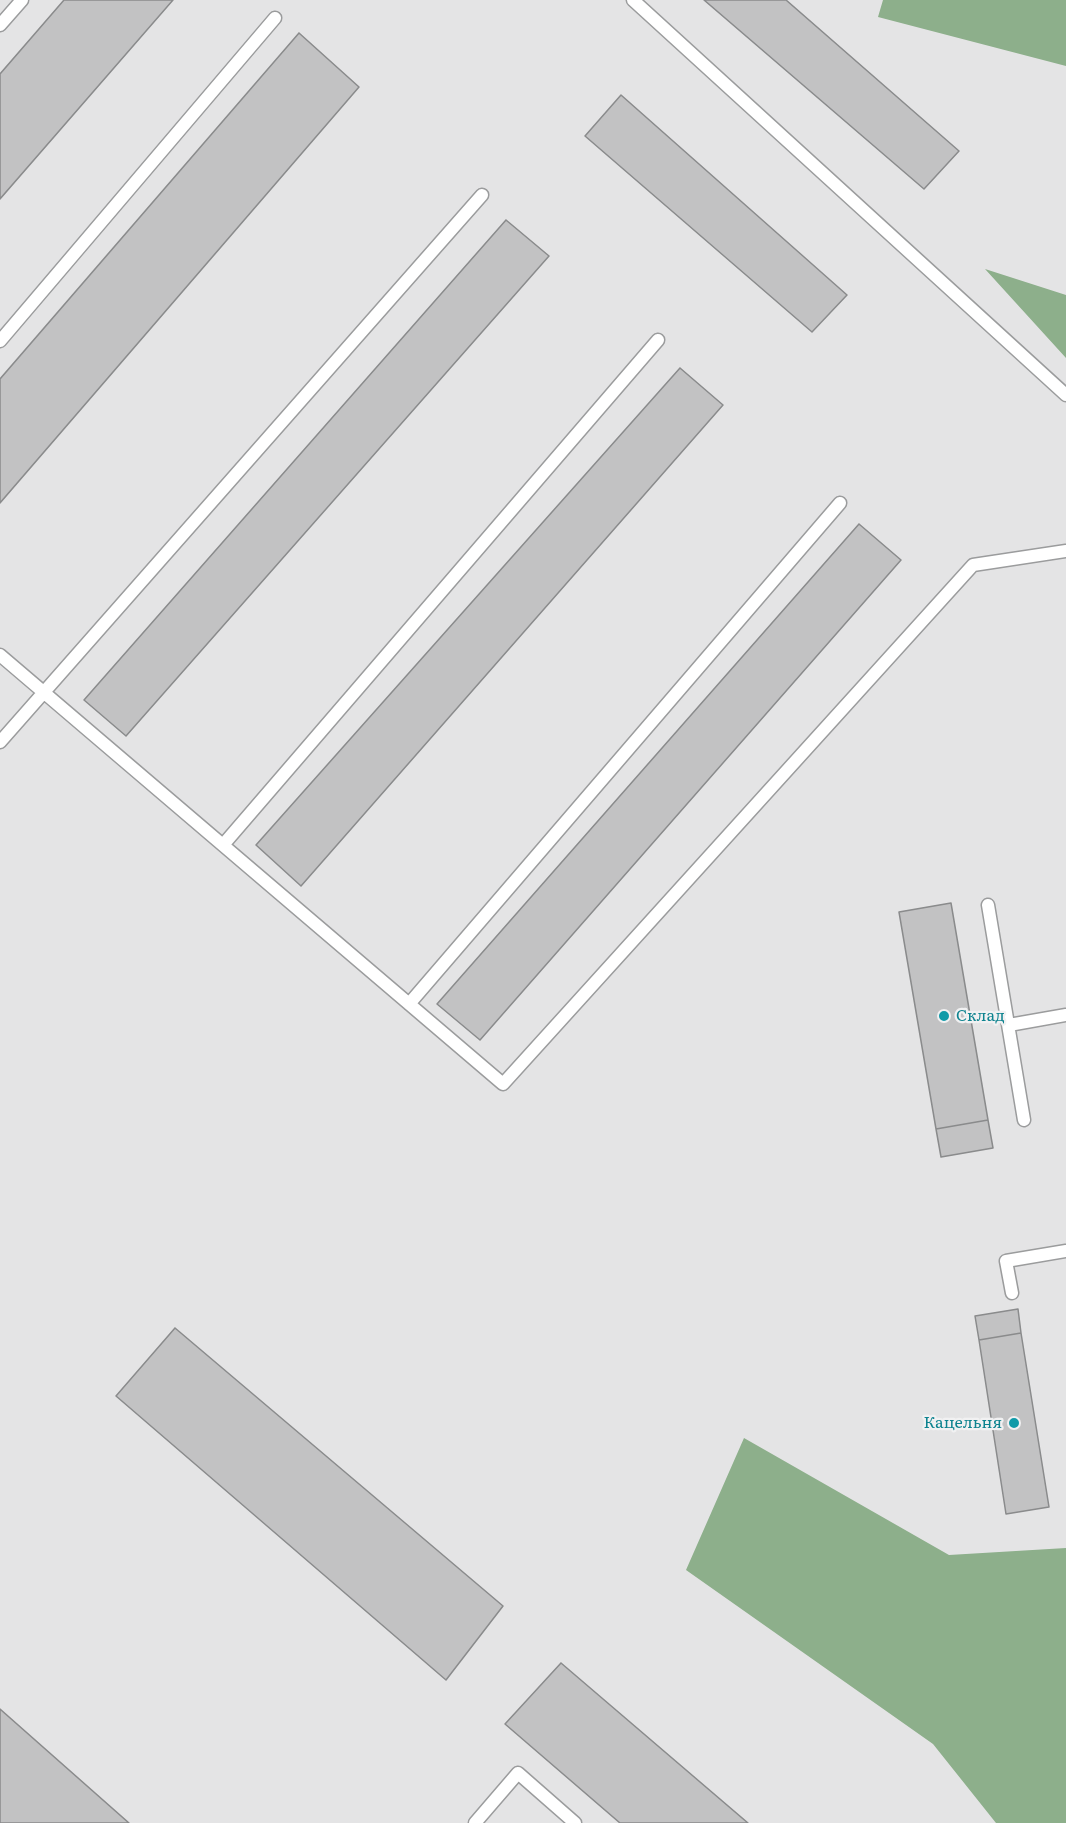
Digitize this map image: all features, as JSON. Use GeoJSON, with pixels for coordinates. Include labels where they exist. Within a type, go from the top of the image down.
{"type":"FeatureCollection","features":[{"type":"Feature","properties":{"kind":"lane"},"geometry":{"type":"LineString","coordinates":[[0,25],[22,0]]}},
{"type":"Feature","properties":{"kind":"lane"},"geometry":{"type":"LineString","coordinates":[[633,0],[1066,395]]}},
{"type":"Feature","properties":{"kind":"lane"},"geometry":{"type":"LineString","coordinates":[[0,341],[275,18]]}},
{"type":"Feature","properties":{"kind":"lane"},"geometry":{"type":"LineString","coordinates":[[0,742],[482,195]]}},
{"type":"Feature","properties":{"kind":"lane"},"geometry":{"type":"LineString","coordinates":[[223,845],[658,340]]}},
{"type":"Feature","properties":{"kind":"lane"},"geometry":{"type":"LineString","coordinates":[[409,1004],[840,503]]}},
{"type":"Feature","properties":{"kind":"lane"},"geometry":{"type":"LineString","coordinates":[[0,655],[503,1084],[973,565],[1066,551]]}},
{"type":"Feature","properties":{"kind":"lane"},"geometry":{"type":"LineString","coordinates":[[988,905],[1024,1120]]}},
{"type":"Feature","properties":{"kind":"lane"},"geometry":{"type":"LineString","coordinates":[[1009,1025],[1066,1016]]}},
{"type":"Feature","properties":{"kind":"lane"},"geometry":{"type":"LineString","coordinates":[[1012,1293],[1006,1261],[1066,1251]]}},
{"type":"Feature","properties":{"kind":"lane"},"geometry":{"type":"LineString","coordinates":[[476,1823],[518,1773],[575,1823]]}},
{"type":"Feature","properties":{"kind":"green space"},"geometry":{"type":"Polygon","coordinates":[[[883,0],[1066,0],[1066,66],[878,17],[883,0]]]}},
{"type":"Feature","properties":{"kind":"green space"},"geometry":{"type":"Polygon","coordinates":[[[985,269],[1066,295],[1066,358],[985,269]]]}},
{"type":"Feature","properties":{"kind":"green space"},"geometry":{"type":"Polygon","coordinates":[[[744,1438],[949,1555],[1066,1548],[1066,1823],[996,1823],[933,1744],[686,1570],[744,1438]]]}},
{"type":"Feature","properties":{"kind":"building"},"geometry":{"type":"Polygon","coordinates":[[[64,0],[173,0],[0,199],[0,74],[64,0]]]}},
{"type":"Feature","properties":{"kind":"building"},"geometry":{"type":"Polygon","coordinates":[[[704,0],[786,0],[959,151],[924,189],[704,0]]]}},
{"type":"Feature","properties":{"kind":"building"},"geometry":{"type":"Polygon","coordinates":[[[299,33],[359,87],[0,503],[0,379],[299,33]]]}},
{"type":"Feature","properties":{"kind":"building"},"geometry":{"type":"Polygon","coordinates":[[[621,95],[847,295],[812,332],[585,136],[621,95]]]}},
{"type":"Feature","properties":{"kind":"building"},"geometry":{"type":"Polygon","coordinates":[[[506,220],[549,256],[126,736],[84,700],[506,220]]]}},
{"type":"Feature","properties":{"kind":"building"},"geometry":{"type":"Polygon","coordinates":[[[680,368],[723,405],[301,886],[256,845],[680,368]]]}},
{"type":"Feature","properties":{"kind":"building"},"geometry":{"type":"Polygon","coordinates":[[[859,524],[901,560],[480,1040],[437,1004],[859,524]]]}},
{"type":"Feature","properties":{"kind":"building","name":"Склад"},"geometry":{"type":"Polygon","coordinates":[[[951,903],[988,1120],[936,1129],[899,912],[951,903]]]}},
{"type":"Feature","properties":{"kind":"building"},"geometry":{"type":"Polygon","coordinates":[[[988,1120],[993,1148],[941,1157],[936,1129],[988,1120]]]}},
{"type":"Feature","properties":{"kind":"building"},"geometry":{"type":"Polygon","coordinates":[[[1018,1309],[1021,1333],[979,1340],[975,1316],[1018,1309]]]}},
{"type":"Feature","properties":{"kind":"building"},"geometry":{"type":"Polygon","coordinates":[[[175,1328],[503,1606],[446,1680],[116,1396],[175,1328]]]}},
{"type":"Feature","properties":{"kind":"building","name":"Кацельня"},"geometry":{"type":"Polygon","coordinates":[[[1021,1333],[1049,1507],[1006,1514],[979,1340],[1021,1333]]]}},
{"type":"Feature","properties":{"kind":"building"},"geometry":{"type":"Polygon","coordinates":[[[561,1663],[748,1823],[620,1823],[505,1724],[561,1663]]]}},
{"type":"Feature","properties":{"kind":"building"},"geometry":{"type":"Polygon","coordinates":[[[0,1709],[129,1823],[0,1823],[0,1709]]]}},
{"type":"Feature","properties":{"kind":"place","name":"Склад"},"geometry":{"type":"Point","coordinates":[944,1016]}},
{"type":"Feature","properties":{"kind":"place","name":"Кацельня"},"geometry":{"type":"Point","coordinates":[1014,1423]}}]}
